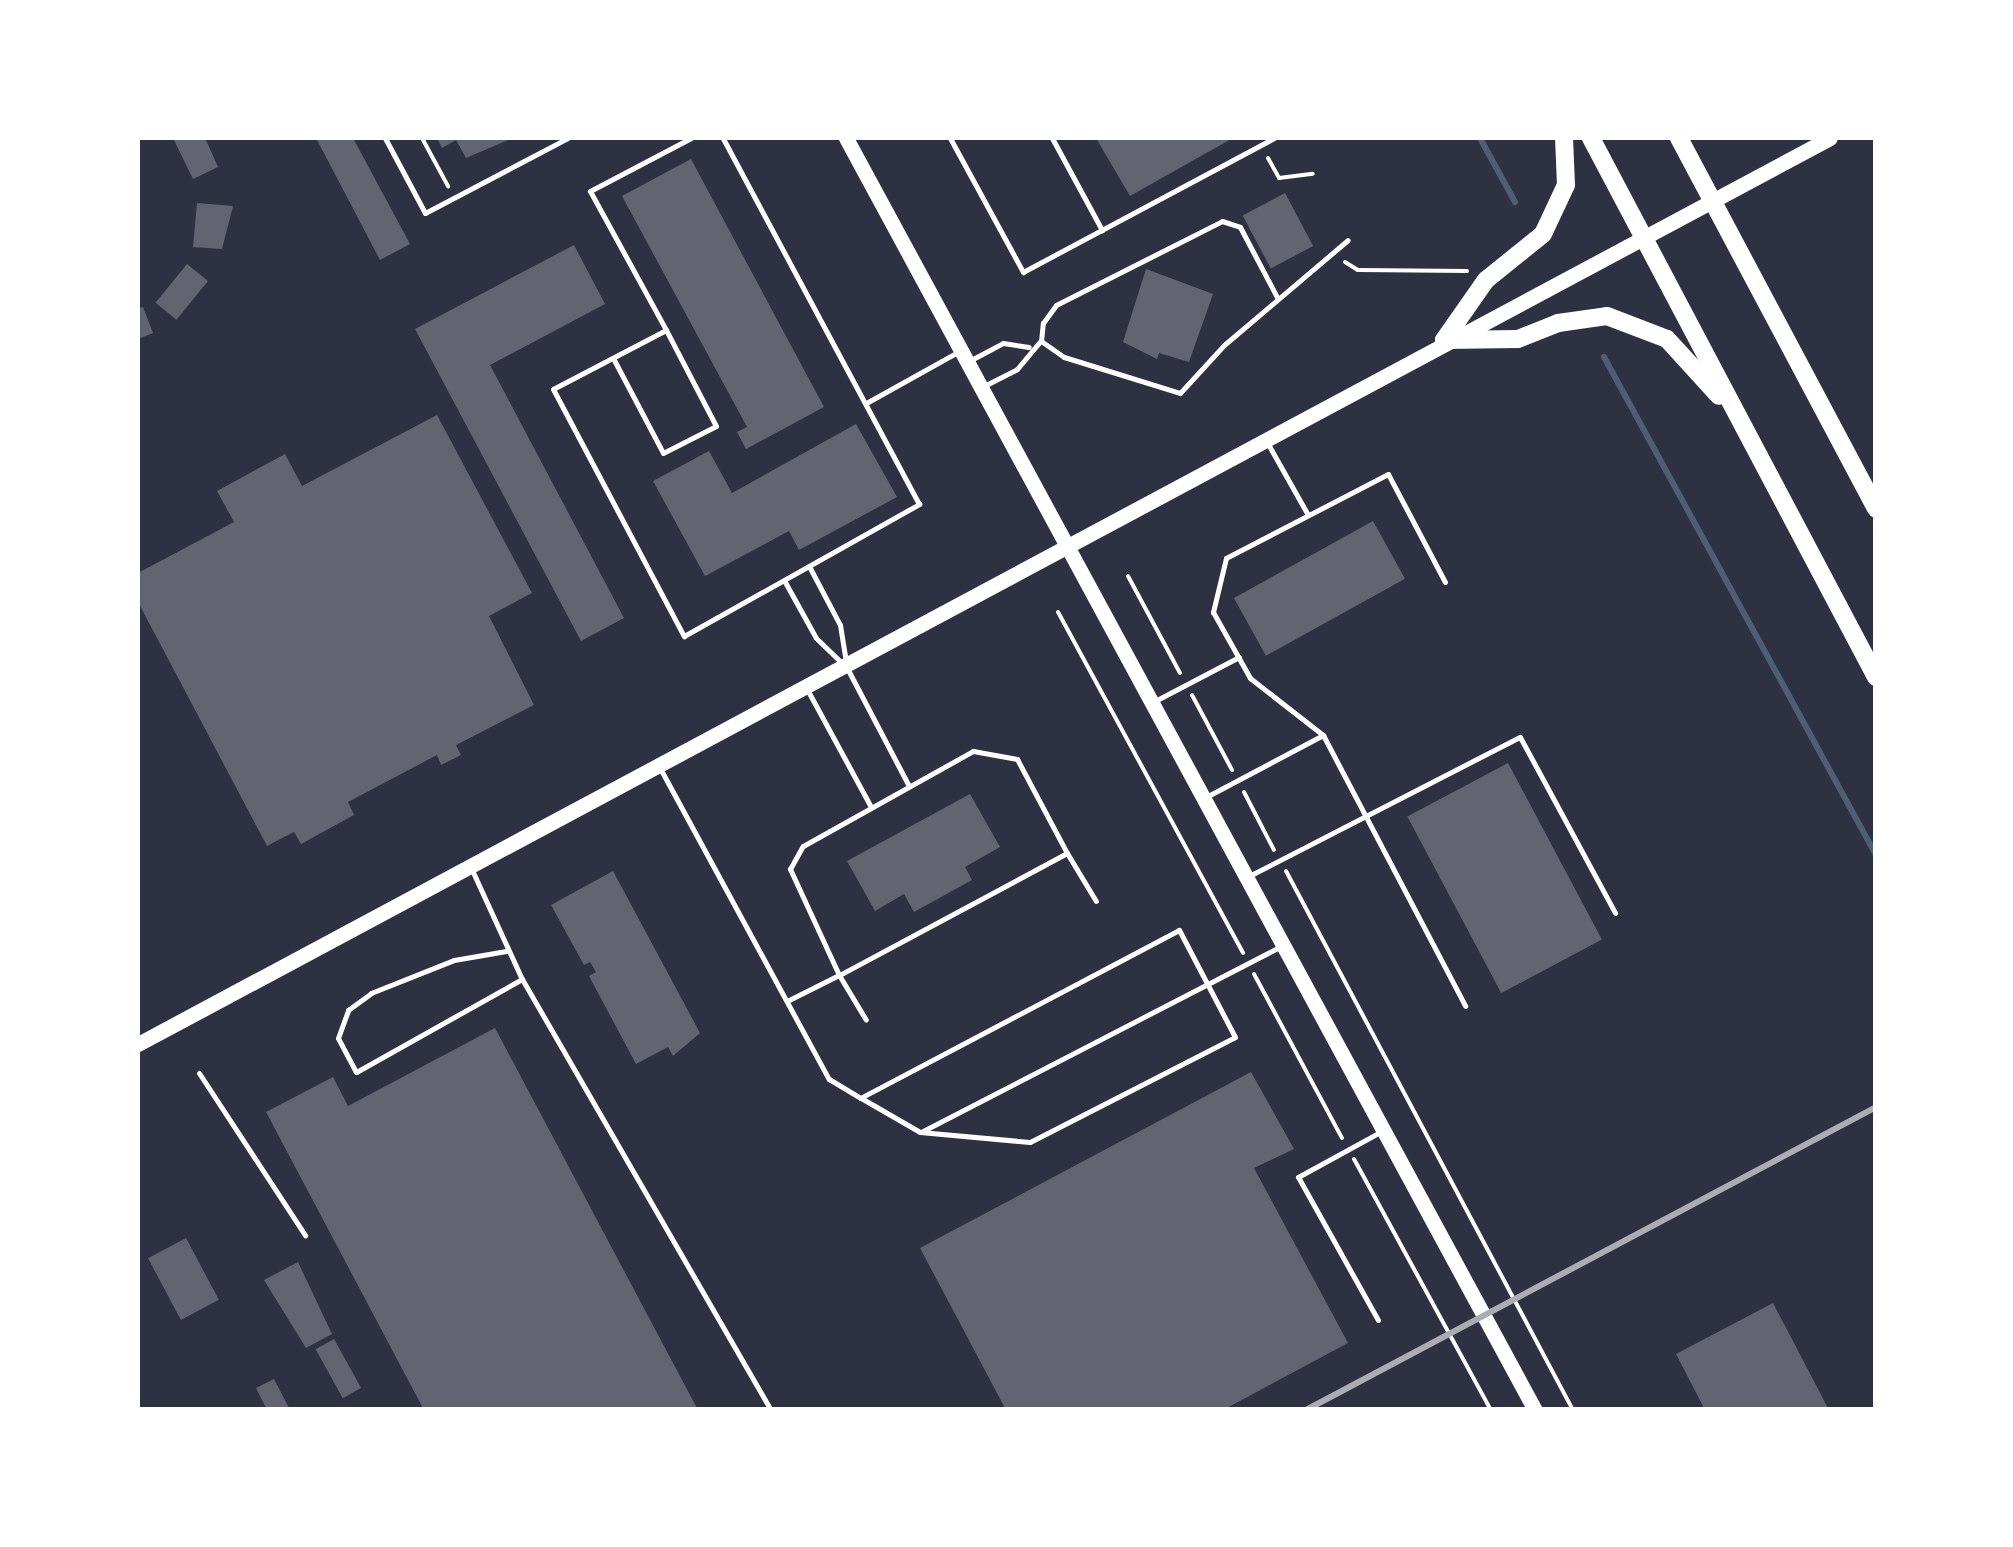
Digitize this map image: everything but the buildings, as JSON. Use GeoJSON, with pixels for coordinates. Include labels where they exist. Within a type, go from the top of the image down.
{"type":"FeatureCollection","features":[{"type":"Feature","properties":{"kind":"highway"},"geometry":{"type":"LineString","coordinates":[[1444,340],[1486,280],[1543,234],[1566,184],[1564,138]]}},
{"type":"Feature","properties":{"kind":"highway"},"geometry":{"type":"LineString","coordinates":[[1591,138],[1729,408],[1876,677]]}},
{"type":"Feature","properties":{"kind":"highway"},"geometry":{"type":"LineString","coordinates":[[1679,138],[1876,509]]}},
{"type":"Feature","properties":{"kind":"highway"},"geometry":{"type":"LineString","coordinates":[[1444,340],[1518,339],[1558,322],[1607,316],[1667,339],[1729,408]]}},
{"type":"Feature","properties":{"kind":"main road"},"geometry":{"type":"LineString","coordinates":[[846,138],[1536,1410]]}},
{"type":"Feature","properties":{"kind":"main road"},"geometry":{"type":"LineString","coordinates":[[138,1044],[1068,550],[1444,340],[1830,138]]}},
{"type":"Feature","properties":{"kind":"lane"},"geometry":{"type":"LineString","coordinates":[[385,138],[425,213],[568,138]]}},
{"type":"Feature","properties":{"kind":"lane"},"geometry":{"type":"LineString","coordinates":[[613,358],[663,453],[716,426],[590,192],[691,138]]}},
{"type":"Feature","properties":{"kind":"lane"},"geometry":{"type":"LineString","coordinates":[[666,330],[553,389],[684,636],[919,504],[868,402],[723,138]]}},
{"type":"Feature","properties":{"kind":"lane"},"geometry":{"type":"LineString","coordinates":[[950,138],[1023,272],[1274,138]]}},
{"type":"Feature","properties":{"kind":"lane"},"geometry":{"type":"LineString","coordinates":[[1052,138],[1102,230]]}},
{"type":"Feature","properties":{"kind":"lane"},"geometry":{"type":"LineString","coordinates":[[1041,341],[1042,323],[1056,305],[1222,220],[1240,227],[1278,299]]}},
{"type":"Feature","properties":{"kind":"lane"},"geometry":{"type":"LineString","coordinates":[[1041,341],[1064,357],[1180,393],[1278,299],[1348,240]]}},
{"type":"Feature","properties":{"kind":"lane"},"geometry":{"type":"LineString","coordinates":[[868,402],[964,356],[1003,344],[1029,347],[1041,341]]}},
{"type":"Feature","properties":{"kind":"lane"},"geometry":{"type":"LineString","coordinates":[[982,388],[1017,369],[1029,347]]}},
{"type":"Feature","properties":{"kind":"lane"},"geometry":{"type":"LineString","coordinates":[[1266,441],[1308,515]]}},
{"type":"Feature","properties":{"kind":"lane"},"geometry":{"type":"LineString","coordinates":[[1445,582],[1388,474],[1226,558],[1213,612],[1250,678],[1323,735],[1465,1006]]}},
{"type":"Feature","properties":{"kind":"lane"},"geometry":{"type":"LineString","coordinates":[[810,568],[840,625],[847,668]]}},
{"type":"Feature","properties":{"kind":"lane"},"geometry":{"type":"LineString","coordinates":[[785,581],[816,638],[847,668],[909,786]]}},
{"type":"Feature","properties":{"kind":"lane"},"geometry":{"type":"LineString","coordinates":[[1152,703],[1239,657]]}},
{"type":"Feature","properties":{"kind":"lane"},"geometry":{"type":"LineString","coordinates":[[807,689],[871,806]]}},
{"type":"Feature","properties":{"kind":"lane"},"geometry":{"type":"LineString","coordinates":[[1204,798],[1323,735]]}},
{"type":"Feature","properties":{"kind":"lane"},"geometry":{"type":"LineString","coordinates":[[1248,876],[1520,737],[1615,913]]}},
{"type":"Feature","properties":{"kind":"lane"},"geometry":{"type":"LineString","coordinates":[[866,1020],[839,975],[790,870],[803,846],[974,751],[1017,759],[1096,901]]}},
{"type":"Feature","properties":{"kind":"lane"},"geometry":{"type":"LineString","coordinates":[[660,767],[829,1079],[920,1132],[1030,1142],[1235,1037],[1179,930],[862,1098]]}},
{"type":"Feature","properties":{"kind":"lane"},"geometry":{"type":"LineString","coordinates":[[787,1001],[1067,853]]}},
{"type":"Feature","properties":{"kind":"lane"},"geometry":{"type":"LineString","coordinates":[[471,867],[506,951],[772,1410]]}},
{"type":"Feature","properties":{"kind":"lane"},"geometry":{"type":"LineString","coordinates":[[920,1132],[1285,945]]}},
{"type":"Feature","properties":{"kind":"lane"},"geometry":{"type":"LineString","coordinates":[[506,951],[454,960],[371,993],[348,1010],[338,1038],[356,1072],[522,979]]}},
{"type":"Feature","properties":{"kind":"lane"},"geometry":{"type":"LineString","coordinates":[[199,1073],[305,1235]]}},
{"type":"Feature","properties":{"kind":"lane"},"geometry":{"type":"LineString","coordinates":[[1378,1320],[1298,1177],[1384,1130]]}},
{"type":"Feature","properties":{"kind":"path"},"geometry":{"type":"LineString","coordinates":[[422,138],[454,198]]}},
{"type":"Feature","properties":{"kind":"path"},"geometry":{"type":"LineString","coordinates":[[1261,145],[1279,178],[1313,174]]}},
{"type":"Feature","properties":{"kind":"path"},"geometry":{"type":"LineString","coordinates":[[1336,250],[1358,270],[1455,274],[1477,268]]}},
{"type":"Feature","properties":{"kind":"path"},"geometry":{"type":"LineString","coordinates":[[1128,576],[1573,1410]]}},
{"type":"Feature","properties":{"kind":"path"},"geometry":{"type":"LineString","coordinates":[[1058,612],[1490,1410]]}},
{"type":"Feature","properties":{"kind":"waterway"},"geometry":{"type":"LineString","coordinates":[[1480,138],[1515,202]]}},
{"type":"Feature","properties":{"kind":"waterway"},"geometry":{"type":"LineString","coordinates":[[1604,357],[1876,855]]}},
{"type":"Feature","properties":{"kind":"railway"},"geometry":{"type":"LineString","coordinates":[[1306,1410],[1876,1107]]}}]}
